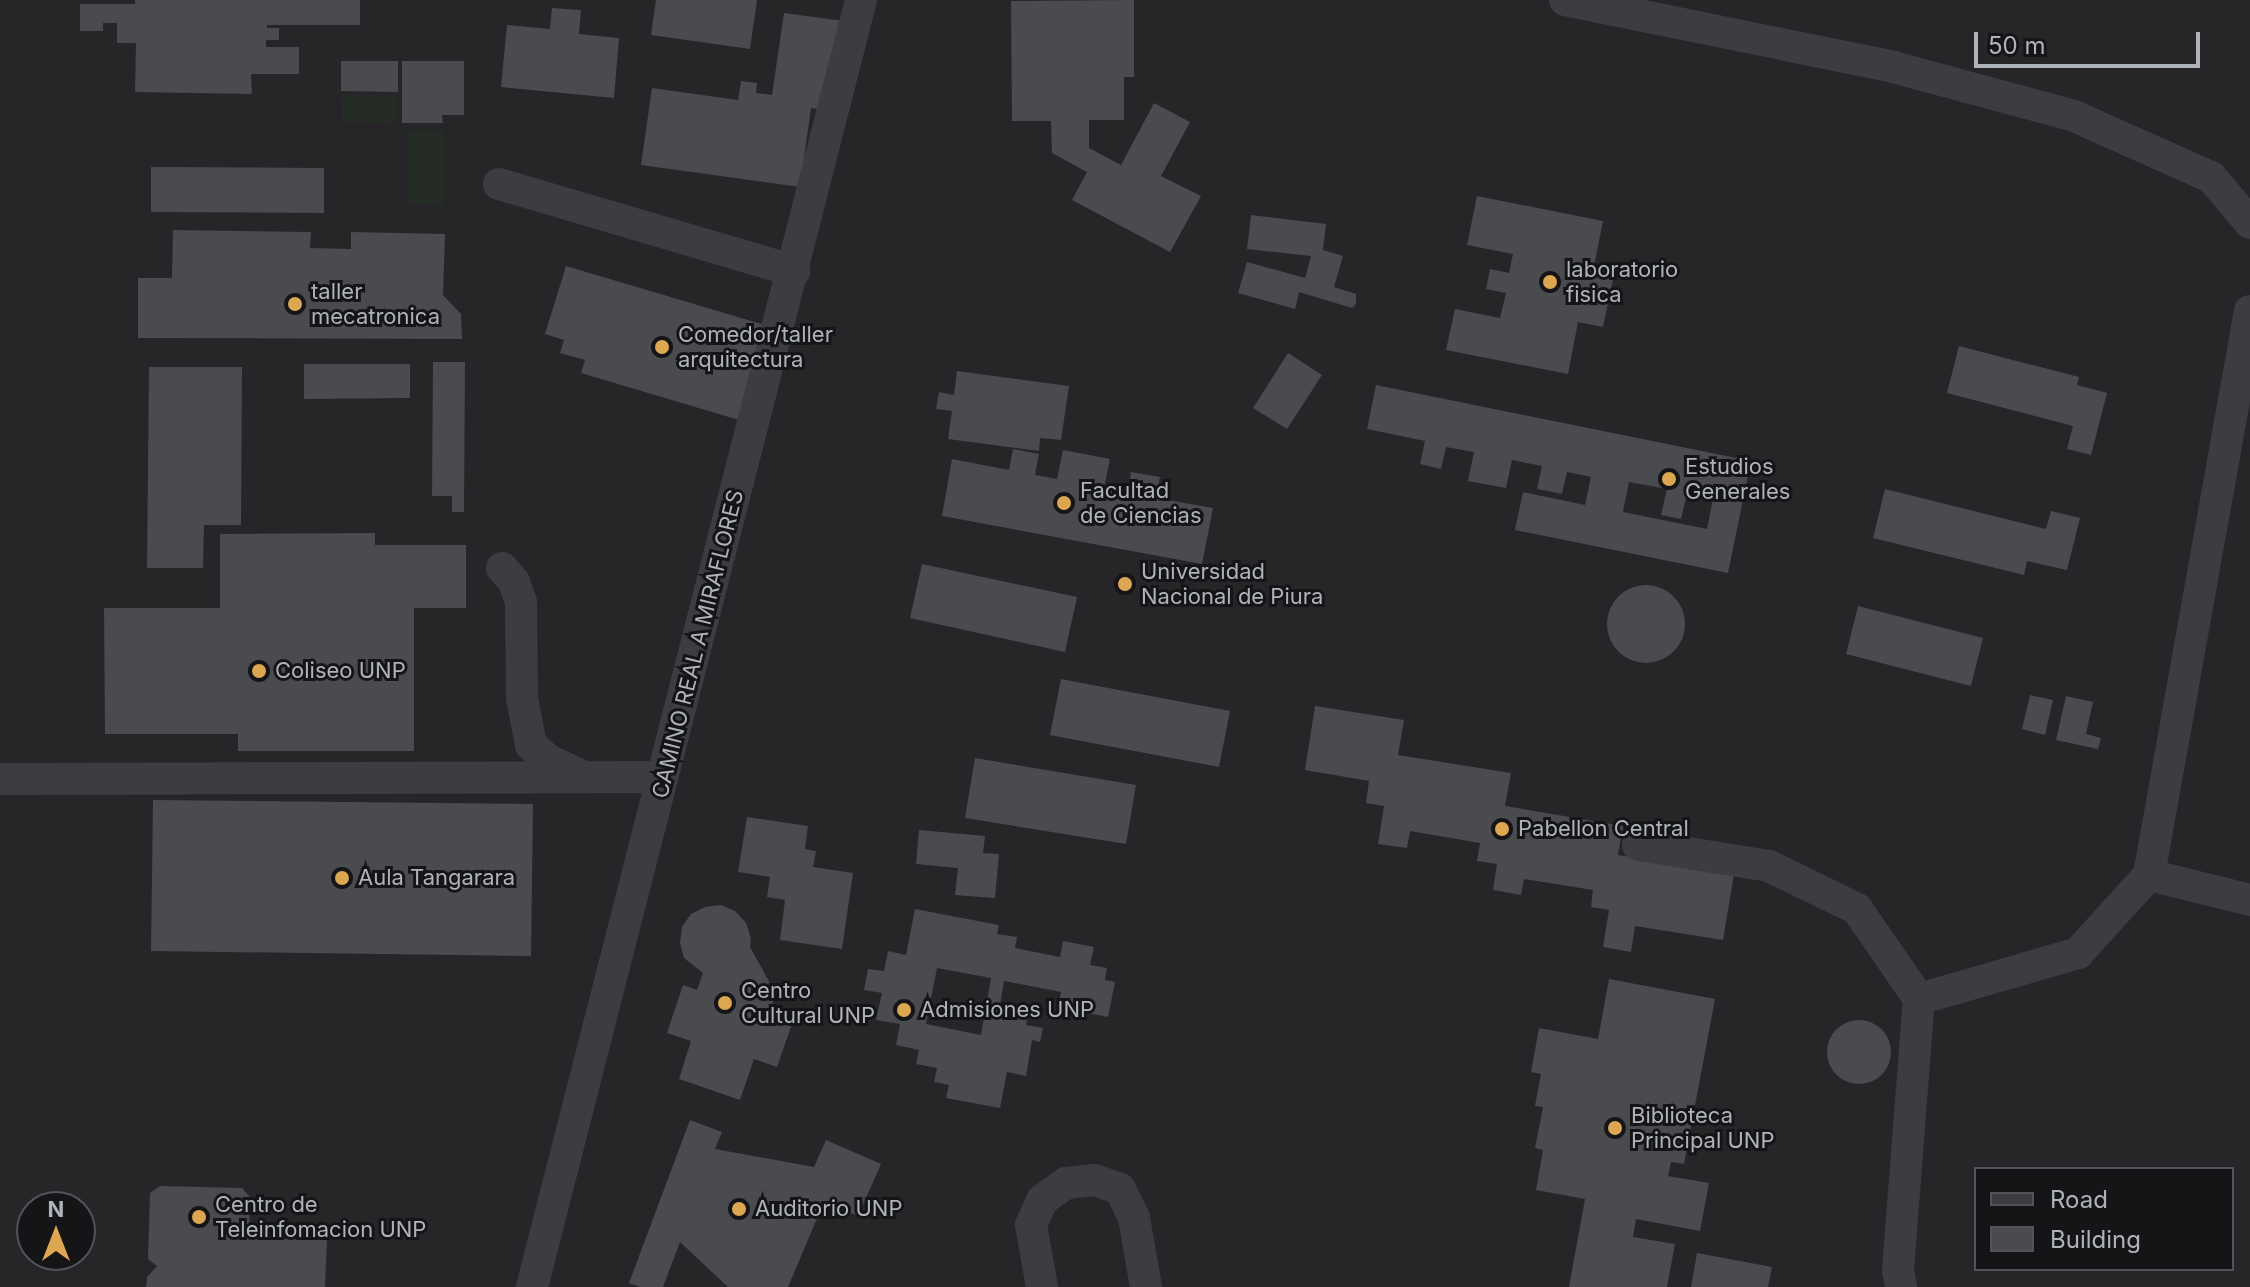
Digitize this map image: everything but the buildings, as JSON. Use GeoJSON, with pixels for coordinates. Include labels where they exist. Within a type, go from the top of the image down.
{"type":"FeatureCollection","features":[{"type":"Feature","properties":{"kind":"lane","name":"CAMINO REAL A MIRAFLORES"},"geometry":{"type":"LineString","coordinates":[[532,1287],[861,0]]}},
{"type":"Feature","properties":{"kind":"lane"},"geometry":{"type":"LineString","coordinates":[[1565,0],[1893,67],[2074,116],[2211,177],[2250,223]]}},
{"type":"Feature","properties":{"kind":"lane"},"geometry":{"type":"LineString","coordinates":[[499,184],[794,271]]}},
{"type":"Feature","properties":{"kind":"lane"},"geometry":{"type":"LineString","coordinates":[[1919,999],[2078,953],[2149,875],[2250,311]]}},
{"type":"Feature","properties":{"kind":"lane"},"geometry":{"type":"LineString","coordinates":[[502,568],[514,582],[521,602],[522,698],[531,745],[548,760],[586,777]]}},
{"type":"Feature","properties":{"kind":"lane"},"geometry":{"type":"LineString","coordinates":[[0,779],[663,777]]}},
{"type":"Feature","properties":{"kind":"lane"},"geometry":{"type":"LineString","coordinates":[[1638,845],[1769,866],[1857,909],[1919,999],[1898,1270],[1901,1287]]}},
{"type":"Feature","properties":{"kind":"lane"},"geometry":{"type":"LineString","coordinates":[[2149,875],[2250,900]]}},
{"type":"Feature","properties":{"kind":"lane"},"geometry":{"type":"LineString","coordinates":[[1042,1287],[1031,1225],[1042,1200],[1066,1183],[1095,1180],[1120,1189],[1134,1218],[1146,1287]]}},
{"type":"Feature","properties":{"kind":"shaded area","name":"Universidad Nacional de Piura"},"geometry":{"type":"Polygon","coordinates":[[[0,0],[2250,0],[2250,1287],[0,1287],[0,0]]]}},
{"type":"Feature","properties":{"kind":"shaded area"},"geometry":{"type":"Polygon","coordinates":[[[341,95],[395,95],[396,123],[342,122],[341,95]]]}},
{"type":"Feature","properties":{"kind":"shaded area"},"geometry":{"type":"Polygon","coordinates":[[[407,130],[443,130],[444,206],[407,205],[407,130]]]}},
{"type":"Feature","properties":{"kind":"place","name":"laboratorio fisica"},"geometry":{"type":"Point","coordinates":[1550,282]}},
{"type":"Feature","properties":{"kind":"place","name":"taller mecatronica"},"geometry":{"type":"Point","coordinates":[295,304]}},
{"type":"Feature","properties":{"kind":"place","name":"Comedor/taller arquitectura"},"geometry":{"type":"Point","coordinates":[662,347]}},
{"type":"Feature","properties":{"kind":"place","name":"Estudios Generales"},"geometry":{"type":"Point","coordinates":[1669,479]}},
{"type":"Feature","properties":{"kind":"place","name":"Facultad de Ciencias"},"geometry":{"type":"Point","coordinates":[1064,503]}},
{"type":"Feature","properties":{"kind":"place","name":"Universidad Nacional de Piura"},"geometry":{"type":"Point","coordinates":[1125,584]}},
{"type":"Feature","properties":{"kind":"place","name":"Coliseo UNP"},"geometry":{"type":"Point","coordinates":[259,671]}},
{"type":"Feature","properties":{"kind":"place","name":"Pabellon Central"},"geometry":{"type":"Point","coordinates":[1502,829]}},
{"type":"Feature","properties":{"kind":"place","name":"Aula Tangarara"},"geometry":{"type":"Point","coordinates":[342,878]}},
{"type":"Feature","properties":{"kind":"place","name":"Centro Cultural UNP"},"geometry":{"type":"Point","coordinates":[725,1003]}},
{"type":"Feature","properties":{"kind":"place","name":"Admisiones UNP"},"geometry":{"type":"Point","coordinates":[904,1010]}},
{"type":"Feature","properties":{"kind":"place","name":"Biblioteca Principal UNP"},"geometry":{"type":"Point","coordinates":[1615,1128]}},
{"type":"Feature","properties":{"kind":"place","name":"Auditorio UNP"},"geometry":{"type":"Point","coordinates":[739,1209]}},
{"type":"Feature","properties":{"kind":"place","name":"Centro de Teleinfomacion UNP"},"geometry":{"type":"Point","coordinates":[199,1217]}}]}
